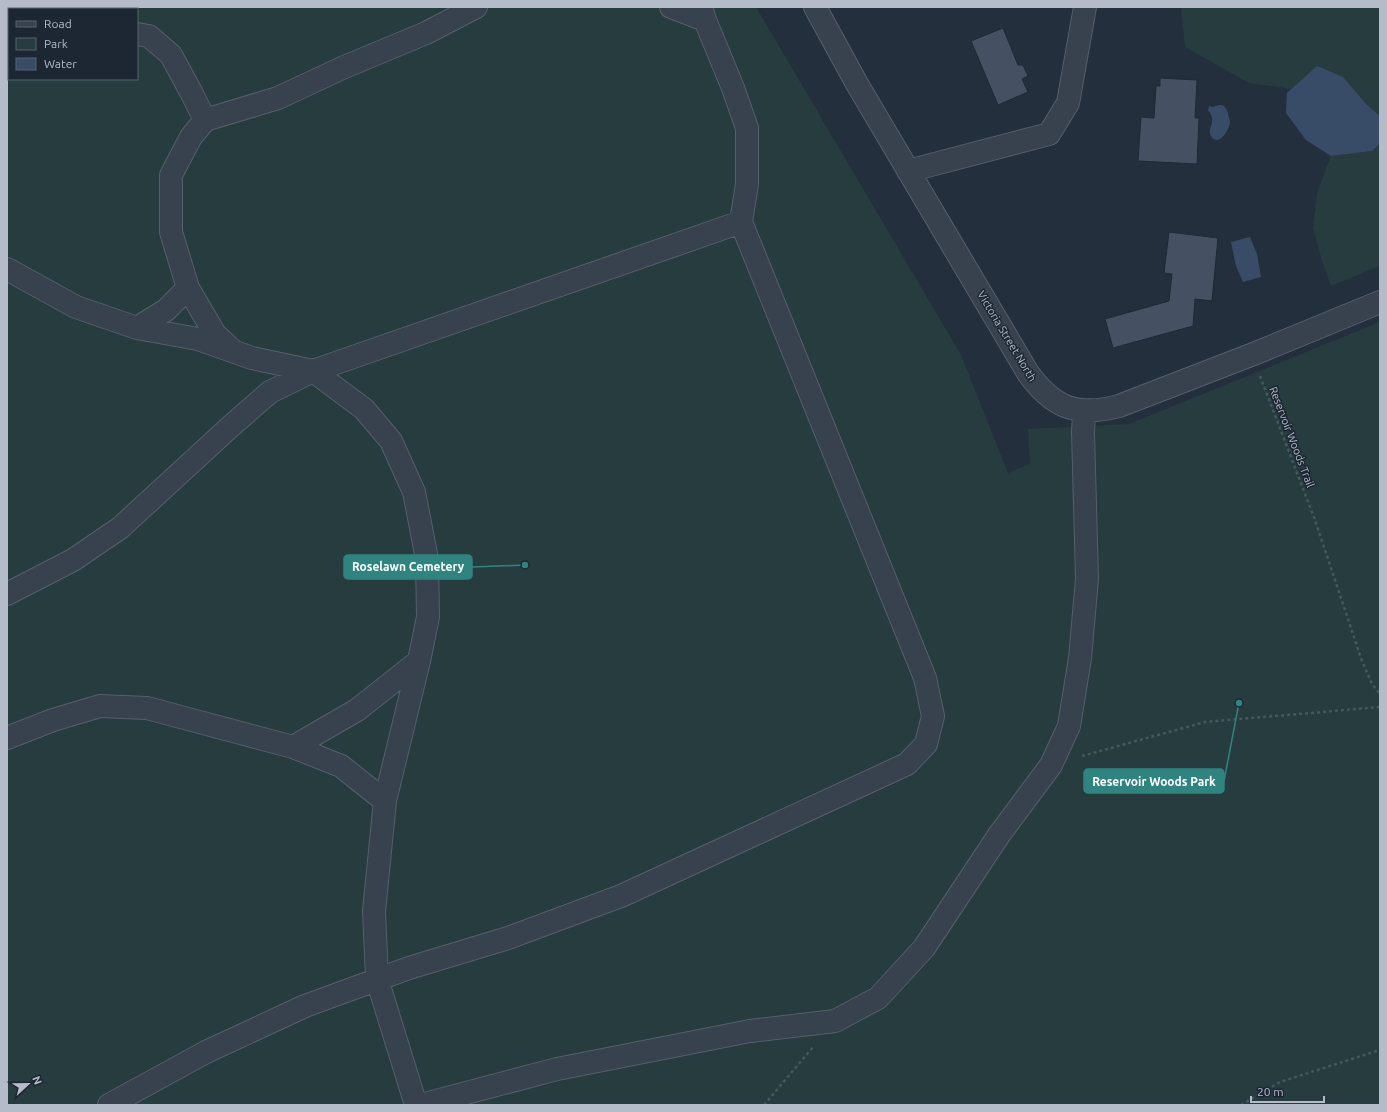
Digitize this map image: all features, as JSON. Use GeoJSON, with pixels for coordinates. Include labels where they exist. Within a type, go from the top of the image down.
{"type":"FeatureCollection","features":[{"type":"Feature","properties":{"kind":"street"},"geometry":{"type":"LineString","coordinates":[[234,352],[215,334],[188,288],[171,232],[171,175],[191,137],[205,120],[278,98],[342,68],[426,33],[476,7]]}},
{"type":"Feature","properties":{"kind":"street"},"geometry":{"type":"LineString","coordinates":[[109,1105],[206,1052],[305,1006],[377,979],[508,938],[621,896],[907,764],[926,744],[933,716],[925,678],[741,222],[747,184],[747,128],[733,88],[703,14],[671,7]]}},
{"type":"Feature","properties":{"kind":"street","name":"Victoria Street North"},"geometry":{"type":"LineString","coordinates":[[815,7],[857,84],[1028,373],[1038,387],[1052,399],[1067,407],[1084,411],[1102,410],[1119,406],[1380,302]]}},
{"type":"Feature","properties":{"kind":"street"},"geometry":{"type":"LineString","coordinates":[[908,171],[1049,134],[1068,103],[1085,7]]}},
{"type":"Feature","properties":{"kind":"street"},"geometry":{"type":"LineString","coordinates":[[138,34],[149,36],[171,55],[205,120]]}},
{"type":"Feature","properties":{"kind":"street"},"geometry":{"type":"LineString","coordinates":[[7,594],[73,560],[120,528],[270,392],[313,371],[741,222]]}},
{"type":"Feature","properties":{"kind":"street"},"geometry":{"type":"LineString","coordinates":[[7,268],[76,307],[138,328],[198,339],[252,358],[313,371],[364,409],[391,441],[414,492],[427,559],[428,617],[419,661],[385,801],[374,911],[377,979],[416,1105]]}},
{"type":"Feature","properties":{"kind":"street"},"geometry":{"type":"LineString","coordinates":[[138,328],[166,310],[188,288]]}},
{"type":"Feature","properties":{"kind":"street"},"geometry":{"type":"LineString","coordinates":[[421,1105],[557,1070],[750,1031],[835,1021],[878,998],[924,948],[998,835],[1051,765],[1069,726],[1080,658],[1087,579],[1083,438],[1084,411]]}},
{"type":"Feature","properties":{"kind":"street"},"geometry":{"type":"LineString","coordinates":[[293,747],[357,710],[419,661]]}},
{"type":"Feature","properties":{"kind":"street"},"geometry":{"type":"LineString","coordinates":[[7,738],[53,720],[100,706],[147,708],[293,747],[341,766],[385,801]]}},
{"type":"Feature","properties":{"kind":"path","name":"Reservoir Woods Trail"},"geometry":{"type":"LineString","coordinates":[[1258,371],[1315,520],[1362,662],[1372,684],[1380,694]]}},
{"type":"Feature","properties":{"kind":"path"},"geometry":{"type":"LineString","coordinates":[[1051,765],[1205,722],[1380,707]]}},
{"type":"Feature","properties":{"kind":"path"},"geometry":{"type":"LineString","coordinates":[[764,1105],[835,1021]]}},
{"type":"Feature","properties":{"kind":"path"},"geometry":{"type":"LineString","coordinates":[[1241,1105],[1280,1082],[1380,1050]]}},
{"type":"Feature","properties":{"kind":"green space"},"geometry":{"type":"Polygon","coordinates":[[[7,7],[756,7],[961,355],[1008,473],[1030,464],[1028,429],[1129,424],[1380,322],[1380,1105],[7,1105],[7,7]]]}},
{"type":"Feature","properties":{"kind":"green space"},"geometry":{"type":"Polygon","coordinates":[[[1181,7],[1380,7],[1380,116],[1317,67],[1292,89],[1249,83],[1185,47],[1181,7]]]}},
{"type":"Feature","properties":{"kind":"green space"},"geometry":{"type":"Polygon","coordinates":[[[1380,143],[1380,266],[1331,286],[1313,228],[1317,193],[1331,156],[1372,151],[1380,143]]]}},
{"type":"Feature","properties":{"kind":"water"},"geometry":{"type":"Polygon","coordinates":[[[1317,66],[1343,77],[1366,104],[1380,116],[1380,143],[1372,151],[1331,156],[1306,140],[1286,113],[1287,93],[1317,66]]]}},
{"type":"Feature","properties":{"kind":"water"},"geometry":{"type":"Polygon","coordinates":[[[1220,105],[1226,108],[1230,122],[1225,134],[1216,140],[1210,134],[1212,120],[1210,112],[1208,111],[1209,106],[1212,107],[1220,105]]]}},
{"type":"Feature","properties":{"kind":"water"},"geometry":{"type":"Polygon","coordinates":[[[1250,237],[1257,254],[1261,277],[1243,282],[1236,266],[1231,242],[1250,237]]]}},
{"type":"Feature","properties":{"kind":"building"},"geometry":{"type":"Polygon","coordinates":[[[1003,28],[1018,65],[1023,65],[1028,76],[1022,79],[1028,92],[998,105],[971,41],[1003,28]]]}},
{"type":"Feature","properties":{"kind":"building"},"geometry":{"type":"Polygon","coordinates":[[[1160,78],[1197,80],[1195,118],[1199,118],[1197,164],[1138,161],[1141,117],[1154,118],[1156,86],[1160,86],[1160,78]]]}},
{"type":"Feature","properties":{"kind":"building"},"geometry":{"type":"Polygon","coordinates":[[[1169,232],[1218,238],[1212,301],[1195,299],[1193,326],[1113,348],[1105,319],[1169,301],[1172,274],[1164,273],[1169,232]]]}},
{"type":"Feature","properties":{"kind":"place","name":"Roselawn Cemetery"},"geometry":{"type":"Point","coordinates":[525,565]}},
{"type":"Feature","properties":{"kind":"place","name":"Reservoir Woods Park"},"geometry":{"type":"Point","coordinates":[1239,703]}}]}
